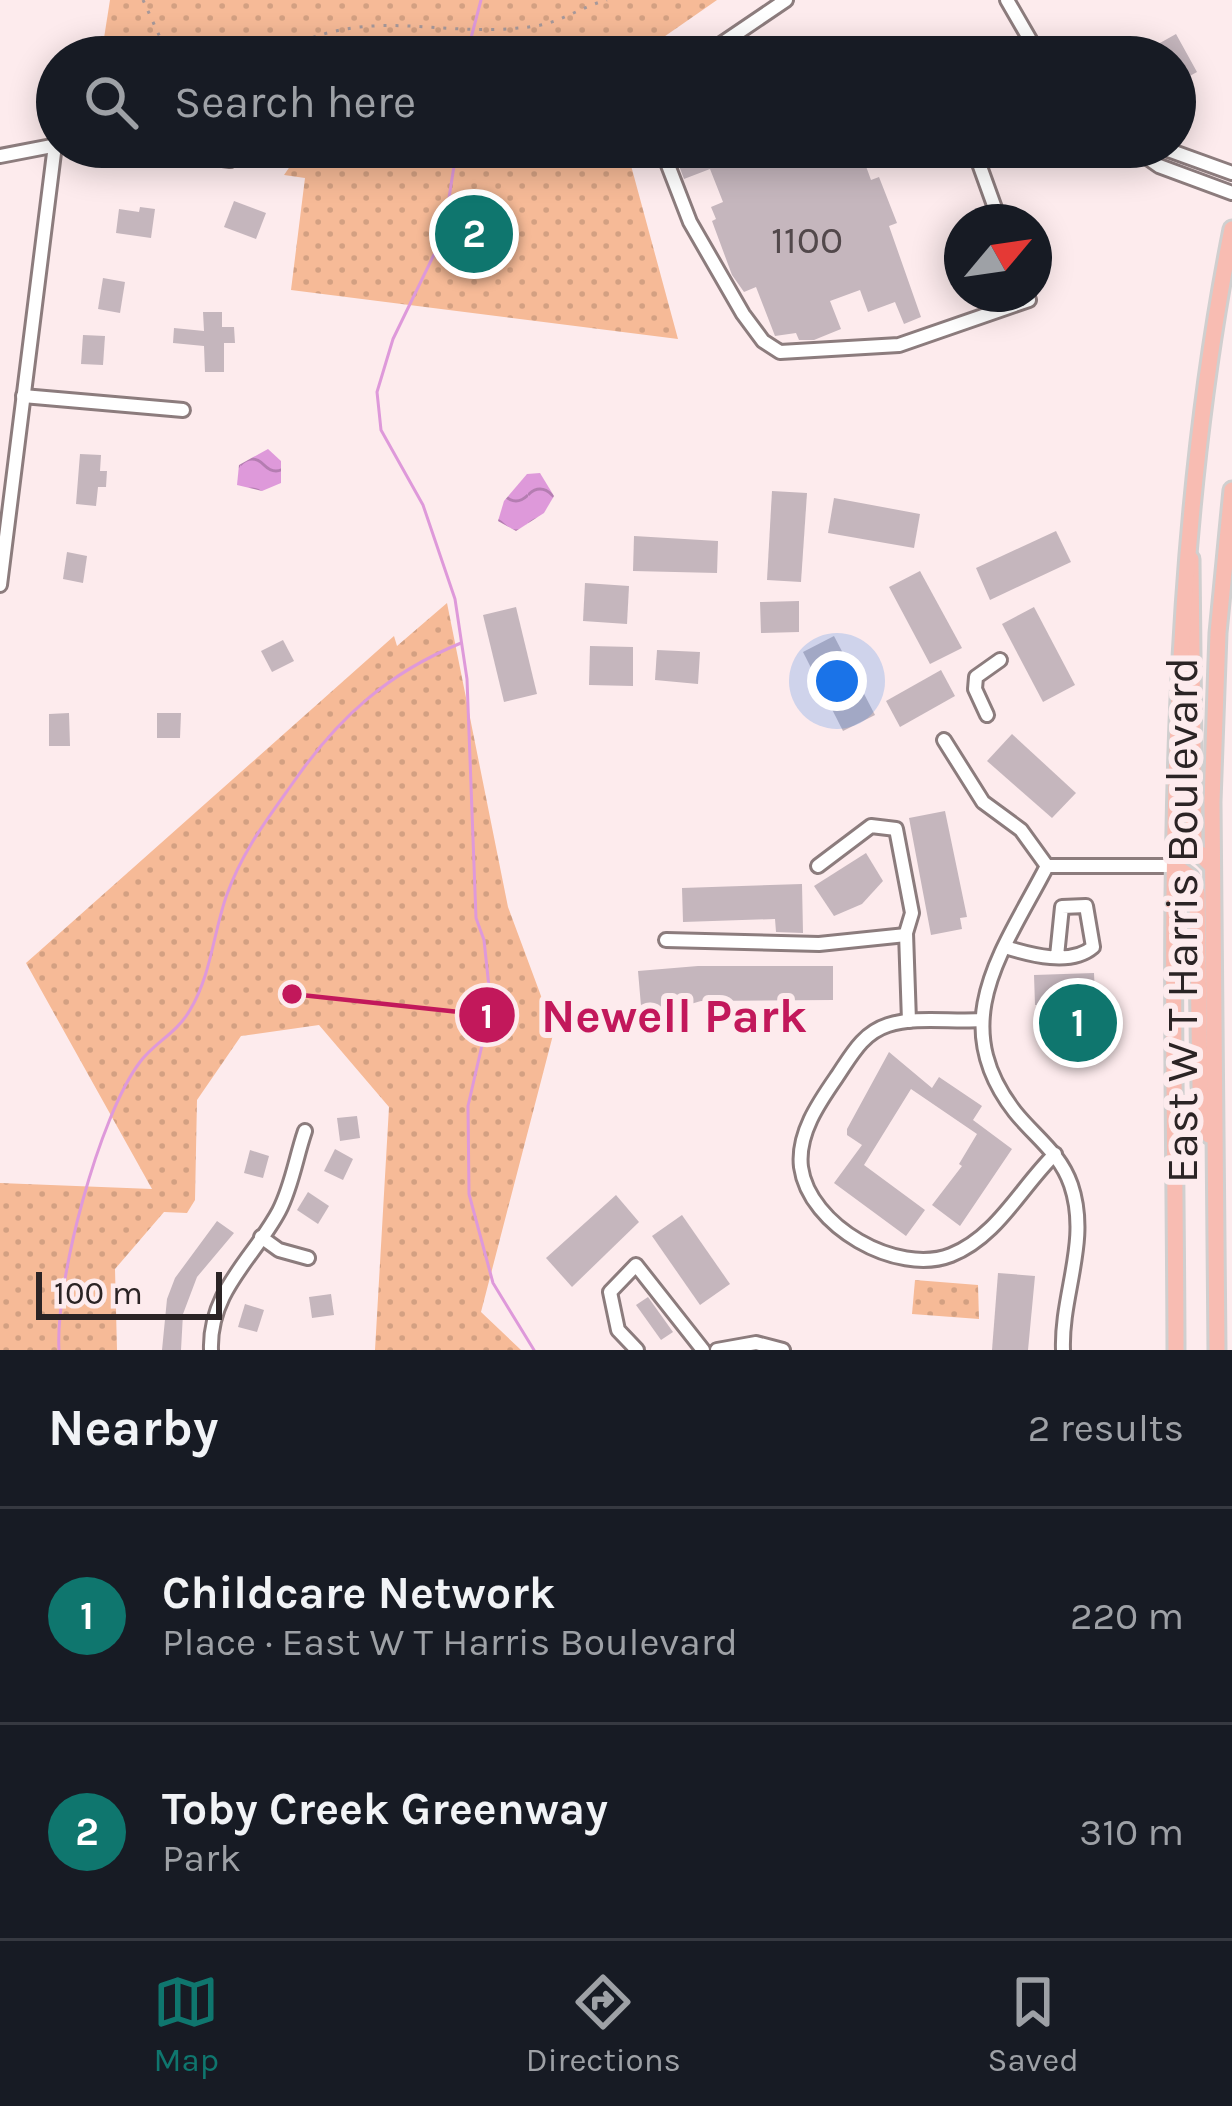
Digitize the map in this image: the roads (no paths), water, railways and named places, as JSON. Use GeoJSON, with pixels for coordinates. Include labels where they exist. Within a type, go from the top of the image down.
{"type":"FeatureCollection","features":[{"type":"Feature","properties":{"kind":"main road","name":"East W T Harris Boulevard"},"geometry":{"type":"LineString","coordinates":[[1176,1350],[1174,732],[1187,524],[1211,337],[1232,230]]}},
{"type":"Feature","properties":{"kind":"main road","name":"East W T Harris Boulevard"},"geometry":{"type":"LineString","coordinates":[[1216,1350],[1212,866],[1218,633],[1232,490]]}},
{"type":"Feature","properties":{"kind":"main road"},"geometry":{"type":"LineString","coordinates":[[1187,524],[1195,596],[1194,848],[1212,866]]}},
{"type":"Feature","properties":{"kind":"main road"},"geometry":{"type":"LineString","coordinates":[[1175,866],[1190,877],[1197,893],[1200,1086],[1216,1178]]}},
{"type":"Feature","properties":{"kind":"street"},"geometry":{"type":"LineString","coordinates":[[733,36],[786,0]]}},
{"type":"Feature","properties":{"kind":"street"},"geometry":{"type":"LineString","coordinates":[[1006,0],[1027,36]]}},
{"type":"Feature","properties":{"kind":"street"},"geometry":{"type":"LineString","coordinates":[[0,156],[36,149]]}},
{"type":"Feature","properties":{"kind":"street"},"geometry":{"type":"LineString","coordinates":[[1196,160],[1232,173]]}},
{"type":"Feature","properties":{"kind":"street"},"geometry":{"type":"LineString","coordinates":[[0,585],[53,168]]}},
{"type":"Feature","properties":{"kind":"street"},"geometry":{"type":"LineString","coordinates":[[669,168],[690,222],[743,314],[763,341],[780,352],[899,345],[997,312]]}},
{"type":"Feature","properties":{"kind":"street"},"geometry":{"type":"LineString","coordinates":[[981,168],[994,204]]}},
{"type":"Feature","properties":{"kind":"street"},"geometry":{"type":"LineString","coordinates":[[1164,168],[1232,193]]}},
{"type":"Feature","properties":{"kind":"street"},"geometry":{"type":"LineString","coordinates":[[23,396],[183,410]]}},
{"type":"Feature","properties":{"kind":"street"},"geometry":{"type":"LineString","coordinates":[[987,715],[975,689],[976,677],[1000,660]]}},
{"type":"Feature","properties":{"kind":"street"},"geometry":{"type":"LineString","coordinates":[[944,740],[983,802],[1021,830],[1046,866]]}},
{"type":"Feature","properties":{"kind":"street"},"geometry":{"type":"LineString","coordinates":[[818,866],[871,826],[896,829],[912,913],[906,935],[909,1022]]}},
{"type":"Feature","properties":{"kind":"street"},"geometry":{"type":"LineString","coordinates":[[1046,866],[1175,866]]}},
{"type":"Feature","properties":{"kind":"street"},"geometry":{"type":"LineString","coordinates":[[1046,866],[986,988],[980,1020],[998,1085],[1054,1154],[1071,1185],[1079,1225],[1063,1350]]}},
{"type":"Feature","properties":{"kind":"street"},"geometry":{"type":"LineString","coordinates":[[1212,866],[1232,866]]}},
{"type":"Feature","properties":{"kind":"street"},"geometry":{"type":"LineString","coordinates":[[1005,947],[1058,956],[1082,956],[1093,947],[1086,906],[1062,907],[1057,913],[1058,956]]}},
{"type":"Feature","properties":{"kind":"street"},"geometry":{"type":"LineString","coordinates":[[666,940],[818,944],[906,935]]}},
{"type":"Feature","properties":{"kind":"street"},"geometry":{"type":"LineString","coordinates":[[980,1020],[886,1025],[859,1043],[812,1117],[802,1144],[801,1168],[825,1211],[885,1253],[933,1260],[974,1243],[995,1225],[1054,1154]]}},
{"type":"Feature","properties":{"kind":"street"},"geometry":{"type":"LineString","coordinates":[[211,1350],[214,1316],[226,1287],[286,1197],[305,1131]]}},
{"type":"Feature","properties":{"kind":"street"},"geometry":{"type":"LineString","coordinates":[[261,1237],[308,1258]]}},
{"type":"Feature","properties":{"kind":"street"},"geometry":{"type":"LineString","coordinates":[[637,1350],[618,1330],[610,1292],[636,1265],[703,1350]]}},
{"type":"Feature","properties":{"kind":"street"},"geometry":{"type":"LineString","coordinates":[[717,1350],[756,1343],[783,1350]]}},
{"type":"Feature","properties":{"kind":"water"},"geometry":{"type":"Polygon","coordinates":[[[268,449],[281,461],[281,483],[262,491],[237,485],[239,465],[268,449]]]}},
{"type":"Feature","properties":{"kind":"water"},"geometry":{"type":"Polygon","coordinates":[[[540,473],[554,496],[544,513],[516,531],[498,521],[504,501],[527,474],[540,473]]]}},
{"type":"Feature","properties":{"kind":"waterway"},"geometry":{"type":"LineString","coordinates":[[472,36],[481,0]]}},
{"type":"Feature","properties":{"kind":"waterway"},"geometry":{"type":"LineString","coordinates":[[454,168],[443,236],[393,339],[377,392],[381,430],[423,505],[455,599],[467,679],[476,918],[484,940],[491,1006],[468,1106],[469,1194],[493,1283],[534,1350]]}},
{"type":"Feature","properties":{"kind":"waterway"},"geometry":{"type":"LineString","coordinates":[[59,1350],[72,1243],[109,1120],[140,1062],[179,1025],[197,997],[226,897],[248,850],[312,757],[348,717],[410,668],[461,643]]}},
{"type":"Feature","properties":{"kind":"place","name":"Toby Creek Greenway"},"geometry":{"type":"Point","coordinates":[474,234]}},
{"type":"Feature","properties":{"kind":"place","name":"Newell Park"},"geometry":{"type":"Point","coordinates":[292,994]}},
{"type":"Feature","properties":{"kind":"place","name":"Childcare Network"},"geometry":{"type":"Point","coordinates":[1078,1023]}}]}
